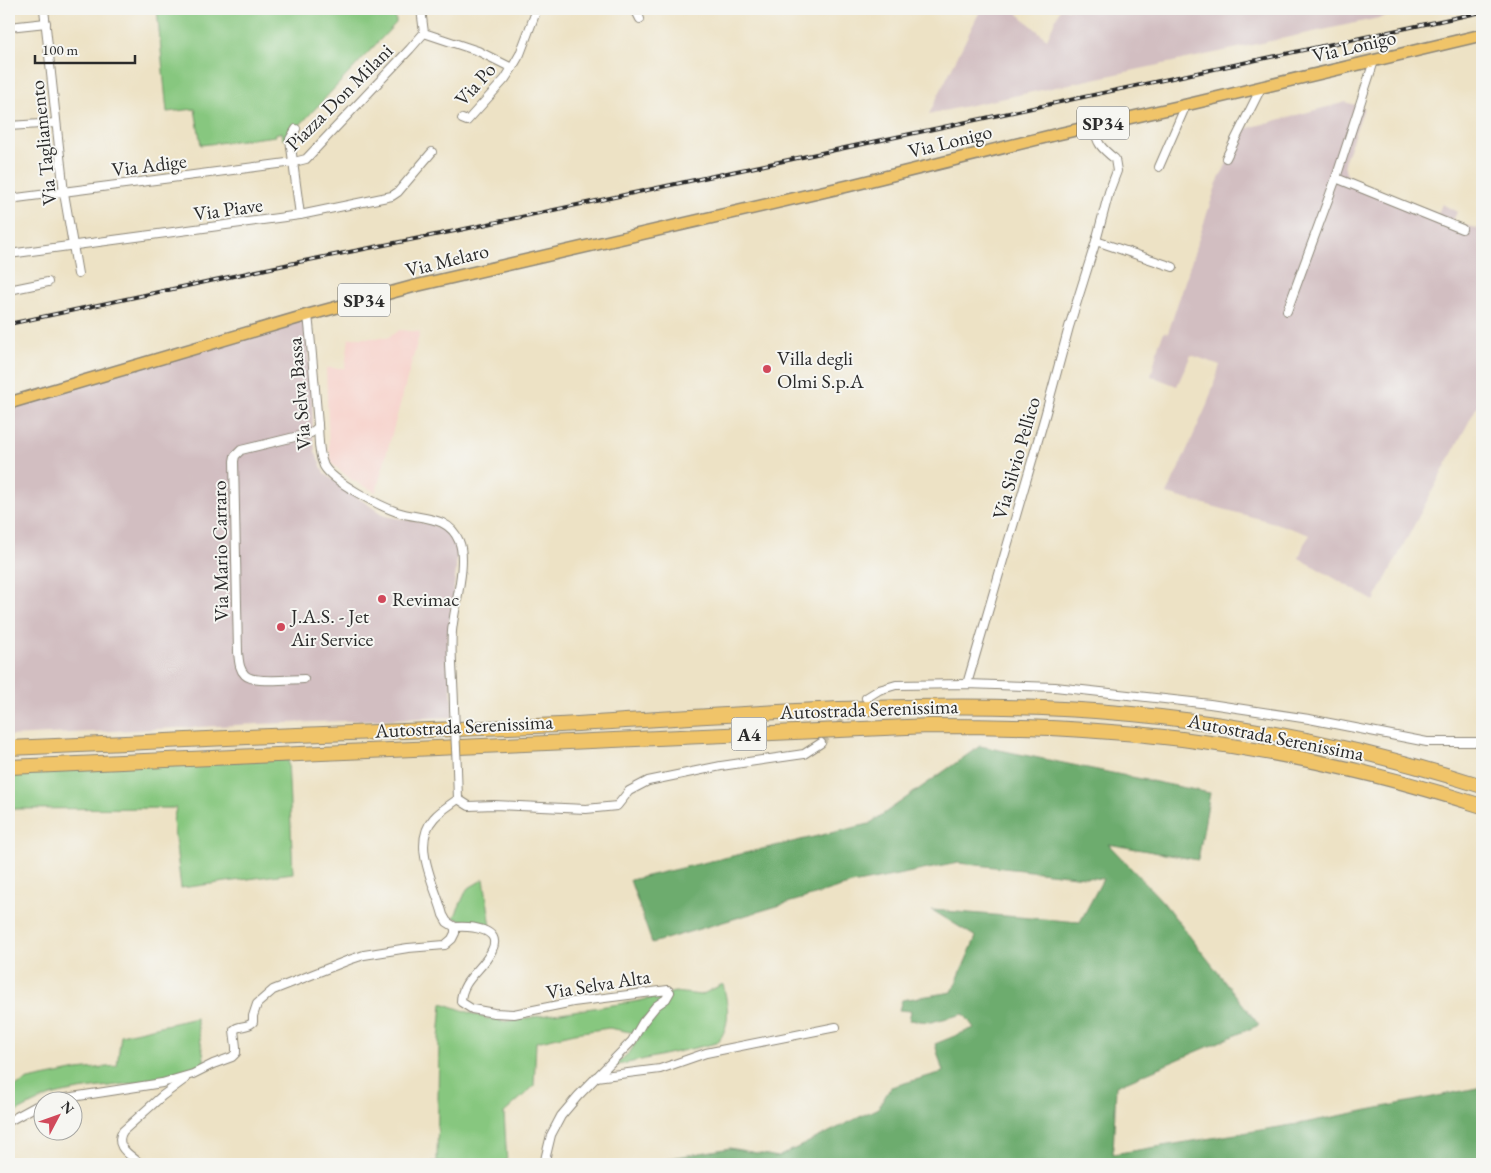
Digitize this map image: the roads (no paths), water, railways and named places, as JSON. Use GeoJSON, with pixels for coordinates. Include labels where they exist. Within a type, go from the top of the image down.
{"type":"FeatureCollection","features":[{"type":"Feature","properties":{"kind":"highway","name":"Autostrada Serenissima"},"geometry":{"type":"LineString","coordinates":[[9,748],[527,727],[821,711],[932,707],[1015,708],[1090,711],[1227,726],[1364,754],[1455,777],[1482,786]]}},
{"type":"Feature","properties":{"kind":"highway","name":"Autostrada Serenissima"},"geometry":{"type":"LineString","coordinates":[[9,767],[929,726],[1013,726],[1175,738],[1269,752],[1403,783],[1482,806]]}},
{"type":"Feature","properties":{"kind":"main road","name":"Via Lonigo"},"geometry":{"type":"LineString","coordinates":[[723,214],[848,186],[1094,125],[1374,61],[1482,34]]}},
{"type":"Feature","properties":{"kind":"main road","name":"Via Melaro"},"geometry":{"type":"LineString","coordinates":[[9,402],[308,315],[433,282],[723,214]]}},
{"type":"Feature","properties":{"kind":"street","name":"Via Tagliamento"},"geometry":{"type":"LineString","coordinates":[[44,9],[64,193],[78,274]]}},
{"type":"Feature","properties":{"kind":"street"},"geometry":{"type":"LineString","coordinates":[[421,9],[424,33]]}},
{"type":"Feature","properties":{"kind":"street","name":"Via Po"},"geometry":{"type":"LineString","coordinates":[[462,119],[467,121],[505,79],[520,54],[537,9]]}},
{"type":"Feature","properties":{"kind":"street"},"geometry":{"type":"LineString","coordinates":[[635,9],[640,19]]}},
{"type":"Feature","properties":{"kind":"street"},"geometry":{"type":"LineString","coordinates":[[9,27],[46,24]]}},
{"type":"Feature","properties":{"kind":"street","name":"Via Po"},"geometry":{"type":"LineString","coordinates":[[424,33],[478,51],[512,68]]}},
{"type":"Feature","properties":{"kind":"street","name":"Piazza Don Milani"},"geometry":{"type":"LineString","coordinates":[[300,215],[294,162],[306,159],[424,33]]}},
{"type":"Feature","properties":{"kind":"street"},"geometry":{"type":"LineString","coordinates":[[1287,311],[1336,178],[1374,61]]}},
{"type":"Feature","properties":{"kind":"street"},"geometry":{"type":"LineString","coordinates":[[1226,158],[1262,86]]}},
{"type":"Feature","properties":{"kind":"street"},"geometry":{"type":"LineString","coordinates":[[1159,167],[1186,105]]}},
{"type":"Feature","properties":{"kind":"street"},"geometry":{"type":"LineString","coordinates":[[9,126],[56,123]]}},
{"type":"Feature","properties":{"kind":"street","name":"Via Silvio Pellico"},"geometry":{"type":"LineString","coordinates":[[966,684],[1045,416],[1069,327],[1117,171],[1115,159],[1096,140],[1094,125]]}},
{"type":"Feature","properties":{"kind":"street"},"geometry":{"type":"LineString","coordinates":[[294,162],[290,150],[290,139],[296,129]]}},
{"type":"Feature","properties":{"kind":"street","name":"Via Piave"},"geometry":{"type":"LineString","coordinates":[[9,254],[300,215],[392,196],[398,192],[432,152]]}},
{"type":"Feature","properties":{"kind":"street","name":"Via Adige"},"geometry":{"type":"LineString","coordinates":[[9,199],[294,162]]}},
{"type":"Feature","properties":{"kind":"street"},"geometry":{"type":"LineString","coordinates":[[1336,178],[1462,229]]}},
{"type":"Feature","properties":{"kind":"street"},"geometry":{"type":"LineString","coordinates":[[1096,241],[1173,267]]}},
{"type":"Feature","properties":{"kind":"street"},"geometry":{"type":"LineString","coordinates":[[9,290],[48,282]]}},
{"type":"Feature","properties":{"kind":"street","name":"Via Selva Bassa"},"geometry":{"type":"LineString","coordinates":[[308,315],[320,456],[325,468],[343,484],[399,513],[435,519],[445,523],[452,529],[462,547],[462,561],[452,632],[458,799]]}},
{"type":"Feature","properties":{"kind":"street","name":"Via Mario Carraro"},"geometry":{"type":"LineString","coordinates":[[304,679],[254,680],[244,674],[240,666],[238,652],[234,461],[235,456],[240,450],[311,433],[318,427],[318,424]]}},
{"type":"Feature","properties":{"kind":"street"},"geometry":{"type":"LineString","coordinates":[[866,698],[879,690],[896,685],[966,684],[1055,687],[1210,704],[1309,719],[1427,742],[1482,742]]}},
{"type":"Feature","properties":{"kind":"street"},"geometry":{"type":"LineString","coordinates":[[137,1161],[121,1146],[119,1141],[123,1131],[162,1096],[193,1074],[212,1064],[232,1057],[236,1053],[234,1030],[238,1027],[248,1026],[253,1022],[257,1004],[273,990],[364,955],[445,944],[452,939],[455,927],[447,922],[443,915],[426,860],[424,841],[433,819],[458,799],[469,806],[494,805],[586,809],[617,806],[629,791],[648,781],[721,766],[804,754],[821,743]]}},
{"type":"Feature","properties":{"kind":"street","name":"Via Selva Alta"},"geometry":{"type":"LineString","coordinates":[[455,927],[483,930],[491,933],[493,937],[493,949],[466,984],[461,995],[461,1002],[472,1009],[514,1014],[573,1002],[669,990],[670,994],[656,1006],[632,1041],[578,1096],[557,1122],[551,1135],[544,1164]]}},
{"type":"Feature","properties":{"kind":"street"},"geometry":{"type":"LineString","coordinates":[[596,1077],[660,1069],[706,1053],[836,1027]]}},
{"type":"Feature","properties":{"kind":"street"},"geometry":{"type":"LineString","coordinates":[[82,1095],[162,1083],[193,1074]]}},
{"type":"Feature","properties":{"kind":"street"},"geometry":{"type":"LineString","coordinates":[[9,1120],[32,1109]]}},
{"type":"Feature","properties":{"kind":"tunnel"},"geometry":{"type":"LineString","coordinates":[[821,743],[866,698]]}},
{"type":"Feature","properties":{"kind":"railway"},"geometry":{"type":"LineString","coordinates":[[9,324],[1482,12]]}},
{"type":"Feature","properties":{"kind":"place","name":"Villa degli Olmi S.p.A"},"geometry":{"type":"Point","coordinates":[767,369]}},
{"type":"Feature","properties":{"kind":"place","name":"Revimac"},"geometry":{"type":"Point","coordinates":[382,599]}},
{"type":"Feature","properties":{"kind":"place","name":"J.A.S. - Jet Air Service"},"geometry":{"type":"Point","coordinates":[281,627]}}]}
